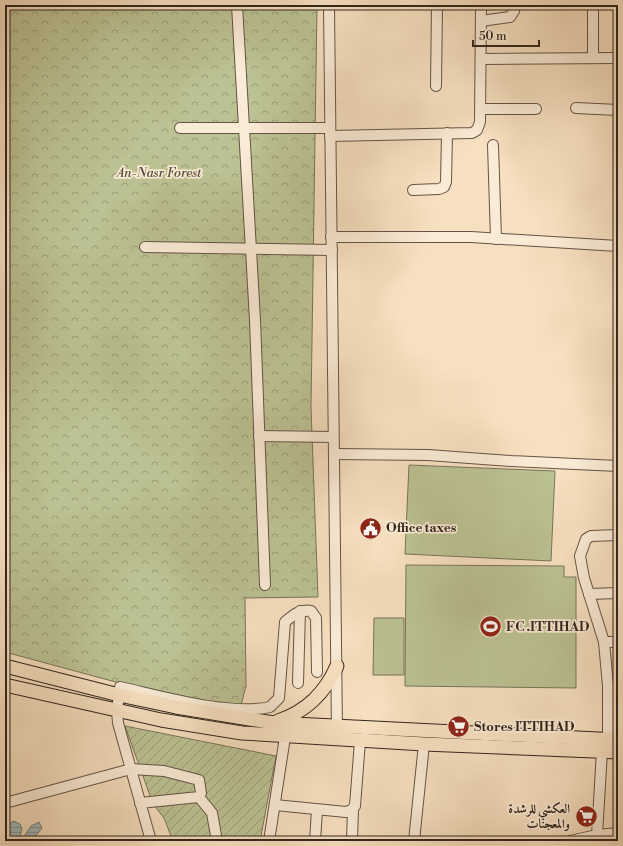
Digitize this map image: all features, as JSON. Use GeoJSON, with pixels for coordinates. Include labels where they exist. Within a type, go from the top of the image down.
{"type":"FeatureCollection","features":[{"type":"Feature","properties":{"kind":"main road"},"geometry":{"type":"LineString","coordinates":[[5,666],[120,691],[204,713],[337,733],[609,744],[618,752]]}},
{"type":"Feature","properties":{"kind":"main road"},"geometry":{"type":"LineString","coordinates":[[274,723],[298,713],[313,702],[326,688],[337,666]]}},
{"type":"Feature","properties":{"kind":"main road"},"geometry":{"type":"LineString","coordinates":[[5,685],[198,727],[285,737],[337,733],[360,741],[424,744],[609,744]]}},
{"type":"Feature","properties":{"kind":"street"},"geometry":{"type":"LineString","coordinates":[[237,5],[256,320],[264,585]]}},
{"type":"Feature","properties":{"kind":"street"},"geometry":{"type":"LineString","coordinates":[[330,5],[331,237],[337,733]]}},
{"type":"Feature","properties":{"kind":"street"},"geometry":{"type":"LineString","coordinates":[[436,86],[437,5]]}},
{"type":"Feature","properties":{"kind":"street"},"geometry":{"type":"LineString","coordinates":[[180,128],[447,133],[472,132],[478,130],[480,122],[482,59],[481,5]]}},
{"type":"Feature","properties":{"kind":"street"},"geometry":{"type":"LineString","coordinates":[[481,21],[510,17],[514,11],[514,5]]}},
{"type":"Feature","properties":{"kind":"street"},"geometry":{"type":"LineString","coordinates":[[593,5],[593,58]]}},
{"type":"Feature","properties":{"kind":"street"},"geometry":{"type":"LineString","coordinates":[[482,59],[618,58]]}},
{"type":"Feature","properties":{"kind":"street"},"geometry":{"type":"LineString","coordinates":[[576,108],[618,110]]}},
{"type":"Feature","properties":{"kind":"street"},"geometry":{"type":"LineString","coordinates":[[480,109],[536,109]]}},
{"type":"Feature","properties":{"kind":"street"},"geometry":{"type":"LineString","coordinates":[[413,190],[439,189],[444,187],[446,182],[447,133]]}},
{"type":"Feature","properties":{"kind":"street"},"geometry":{"type":"LineString","coordinates":[[493,145],[496,238]]}},
{"type":"Feature","properties":{"kind":"street"},"geometry":{"type":"LineString","coordinates":[[331,237],[422,236],[496,238],[618,246]]}},
{"type":"Feature","properties":{"kind":"street"},"geometry":{"type":"LineString","coordinates":[[146,246],[332,250]]}},
{"type":"Feature","properties":{"kind":"street"},"geometry":{"type":"LineString","coordinates":[[259,436],[334,437]]}},
{"type":"Feature","properties":{"kind":"street"},"geometry":{"type":"LineString","coordinates":[[334,454],[442,456],[618,466]]}},
{"type":"Feature","properties":{"kind":"street"},"geometry":{"type":"LineString","coordinates":[[597,835],[609,744],[608,686],[604,642],[589,594],[580,556],[586,539],[591,536],[618,535]]}},
{"type":"Feature","properties":{"kind":"street"},"geometry":{"type":"LineString","coordinates":[[589,594],[618,593]]}},
{"type":"Feature","properties":{"kind":"street"},"geometry":{"type":"LineString","coordinates":[[298,683],[300,611]]}},
{"type":"Feature","properties":{"kind":"street"},"geometry":{"type":"LineString","coordinates":[[151,841],[131,769],[117,710],[120,691],[198,704],[241,709],[270,707],[279,698],[285,622],[300,611],[311,611],[316,618],[317,672]]}},
{"type":"Feature","properties":{"kind":"street"},"geometry":{"type":"LineString","coordinates":[[604,642],[618,642]]}},
{"type":"Feature","properties":{"kind":"street"},"geometry":{"type":"LineString","coordinates":[[268,841],[285,737]]}},
{"type":"Feature","properties":{"kind":"street"},"geometry":{"type":"LineString","coordinates":[[352,841],[353,808],[360,741]]}},
{"type":"Feature","properties":{"kind":"street"},"geometry":{"type":"LineString","coordinates":[[414,841],[424,744]]}},
{"type":"Feature","properties":{"kind":"street"},"geometry":{"type":"LineString","coordinates":[[5,803],[131,769],[164,771],[195,778],[199,780],[201,787],[199,797]]}},
{"type":"Feature","properties":{"kind":"street"},"geometry":{"type":"LineString","coordinates":[[140,803],[199,797]]}},
{"type":"Feature","properties":{"kind":"street"},"geometry":{"type":"LineString","coordinates":[[199,797],[212,813],[217,841]]}},
{"type":"Feature","properties":{"kind":"street"},"geometry":{"type":"LineString","coordinates":[[275,805],[346,812],[353,808]]}},
{"type":"Feature","properties":{"kind":"street"},"geometry":{"type":"LineString","coordinates":[[315,841],[317,810]]}},
{"type":"Feature","properties":{"kind":"street"},"geometry":{"type":"LineString","coordinates":[[570,841],[597,835],[618,833]]}},
{"type":"Feature","properties":{"kind":"green space","name":"An-Nasr Forest"},"geometry":{"type":"Polygon","coordinates":[[[5,5],[317,5],[311,407],[318,597],[245,598],[246,686],[240,709],[171,697],[5,652],[5,5]]]}},
{"type":"Feature","properties":{"kind":"green space"},"geometry":{"type":"Polygon","coordinates":[[[409,465],[555,471],[551,561],[405,554],[409,465]]]}},
{"type":"Feature","properties":{"kind":"green space"},"geometry":{"type":"Polygon","coordinates":[[[406,565],[564,566],[564,577],[576,577],[576,688],[405,686],[406,565]]]}},
{"type":"Feature","properties":{"kind":"green space"},"geometry":{"type":"Polygon","coordinates":[[[374,618],[404,618],[404,675],[373,675],[374,618]]]}},
{"type":"Feature","properties":{"kind":"green space"},"geometry":{"type":"Polygon","coordinates":[[[125,726],[276,756],[260,841],[173,841],[164,818],[153,804],[125,726]]]}},
{"type":"Feature","properties":{"kind":"water"},"geometry":{"type":"Polygon","coordinates":[[[13,821],[20,824],[22,829],[19,840],[5,841],[7,827],[13,821]]]}},
{"type":"Feature","properties":{"kind":"water"},"geometry":{"type":"Polygon","coordinates":[[[39,822],[42,828],[32,841],[21,841],[31,826],[39,822]]]}},
{"type":"Feature","properties":{"kind":"place","name":"Office taxes"},"geometry":{"type":"Point","coordinates":[371,528]}},
{"type":"Feature","properties":{"kind":"place","name":"FC .ITTIHAD"},"geometry":{"type":"Point","coordinates":[491,627]}},
{"type":"Feature","properties":{"kind":"place","name":"Stores ITTIHAD"},"geometry":{"type":"Point","coordinates":[459,727]}},
{"type":"Feature","properties":{"kind":"place","name":"العكشي للرشدة والمعجنات"},"geometry":{"type":"Point","coordinates":[586,816]}}]}
